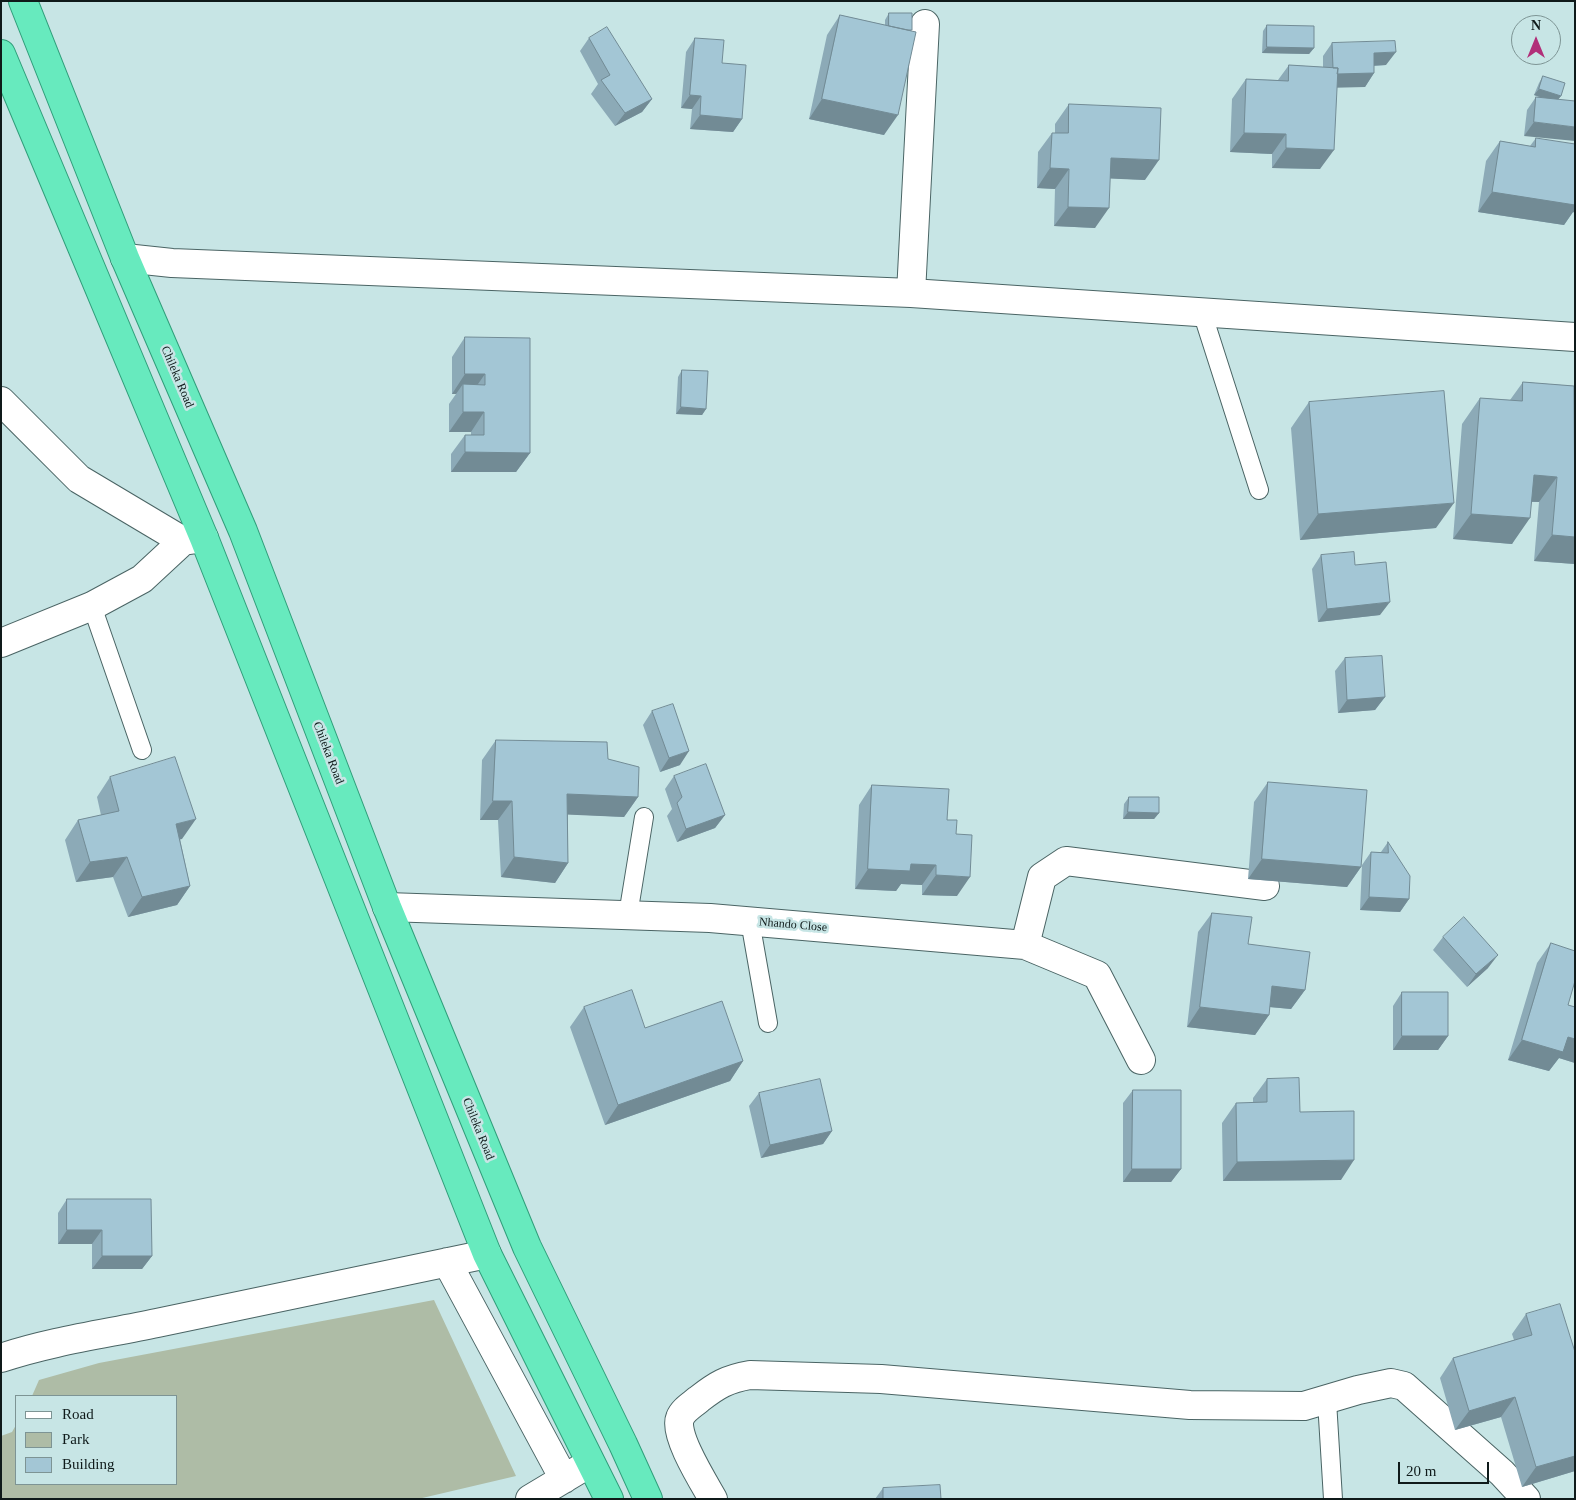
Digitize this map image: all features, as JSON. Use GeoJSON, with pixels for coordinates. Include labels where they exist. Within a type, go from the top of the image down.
{"type":"FeatureCollection","features":[{"type":"Feature","properties":{"kind":"highway","name":"Chileka Road"},"geometry":{"type":"LineString","coordinates":[[23,1],[125,258],[243,531],[387,907],[527,1247],[648,1499]]}},
{"type":"Feature","properties":{"kind":"highway"},"geometry":{"type":"LineString","coordinates":[[1,54],[193,540],[487,1254],[609,1499]]}},
{"type":"Feature","properties":{"kind":"street"},"geometry":{"type":"LineString","coordinates":[[911,293],[925,24]]}},
{"type":"Feature","properties":{"kind":"street"},"geometry":{"type":"LineString","coordinates":[[125,258],[172,263],[911,293],[1575,336]]}},
{"type":"Feature","properties":{"kind":"street"},"geometry":{"type":"LineString","coordinates":[[1,401],[80,479],[193,540],[142,579],[92,606],[1,643]]}},
{"type":"Feature","properties":{"kind":"street"},"geometry":{"type":"LineString","coordinates":[[1025,945],[1042,876],[1066,861],[1265,886]]}},
{"type":"Feature","properties":{"kind":"street","name":"Nhando Close"},"geometry":{"type":"LineString","coordinates":[[387,907],[750,921],[1025,945],[1097,975],[1141,1060]]}},
{"type":"Feature","properties":{"kind":"street"},"geometry":{"type":"LineString","coordinates":[[1,1358],[28,1349],[487,1254]]}},
{"type":"Feature","properties":{"kind":"street"},"geometry":{"type":"LineString","coordinates":[[447,1262],[564,1479]]}},
{"type":"Feature","properties":{"kind":"street"},"geometry":{"type":"LineString","coordinates":[[713,1499],[683,1443],[678,1425],[680,1417],[713,1388],[732,1378],[750,1375],[881,1379],[1190,1405],[1304,1406],[1327,1401],[1358,1390],[1391,1383],[1404,1386],[1502,1472],[1526,1499]]}},
{"type":"Feature","properties":{"kind":"street"},"geometry":{"type":"LineString","coordinates":[[530,1499],[590,1463]]}},
{"type":"Feature","properties":{"kind":"lane"},"geometry":{"type":"LineString","coordinates":[[1202,312],[1259,490]]}},
{"type":"Feature","properties":{"kind":"lane"},"geometry":{"type":"LineString","coordinates":[[92,606],[142,750]]}},
{"type":"Feature","properties":{"kind":"lane"},"geometry":{"type":"LineString","coordinates":[[628,915],[644,817]]}},
{"type":"Feature","properties":{"kind":"lane"},"geometry":{"type":"LineString","coordinates":[[750,921],[768,1023]]}},
{"type":"Feature","properties":{"kind":"lane"},"geometry":{"type":"LineString","coordinates":[[1327,1401],[1333,1499]]}},
{"type":"Feature","properties":{"kind":"green space"},"geometry":{"type":"Polygon","coordinates":[[[434,1300],[516,1476],[418,1499],[1,1499],[1,1436],[12,1432],[15,1427],[15,1485],[178,1485],[178,1395],[32,1395],[39,1380],[99,1363],[434,1300]]]}},
{"type":"Feature","properties":{"kind":"building"},"geometry":{"type":"Polygon","coordinates":[[[889,13],[912,13],[912,30],[889,26],[889,13]]]}},
{"type":"Feature","properties":{"kind":"building"},"geometry":{"type":"Polygon","coordinates":[[[840,15],[916,32],[898,115],[822,99],[840,15]]]}},
{"type":"Feature","properties":{"kind":"building"},"geometry":{"type":"Polygon","coordinates":[[[1267,25],[1314,26],[1314,48],[1267,47],[1267,25]]]}},
{"type":"Feature","properties":{"kind":"building"},"geometry":{"type":"Polygon","coordinates":[[[607,27],[652,99],[625,113],[601,80],[610,75],[589,38],[607,27]]]}},
{"type":"Feature","properties":{"kind":"building"},"geometry":{"type":"Polygon","coordinates":[[[695,38],[724,40],[722,63],[746,65],[742,119],[700,115],[701,96],[690,95],[695,38]]]}},
{"type":"Feature","properties":{"kind":"building"},"geometry":{"type":"Polygon","coordinates":[[[1395,41],[1396,52],[1374,53],[1374,73],[1337,74],[1338,68],[1333,68],[1332,43],[1395,41]]]}},
{"type":"Feature","properties":{"kind":"building"},"geometry":{"type":"Polygon","coordinates":[[[1289,65],[1338,68],[1334,150],[1286,148],[1286,134],[1244,133],[1246,79],[1288,81],[1289,65]]]}},
{"type":"Feature","properties":{"kind":"building"},"geometry":{"type":"Polygon","coordinates":[[[1543,76],[1565,83],[1561,96],[1539,89],[1543,76]]]}},
{"type":"Feature","properties":{"kind":"building"},"geometry":{"type":"Polygon","coordinates":[[[1536,97],[1575,101],[1575,127],[1534,122],[1536,97]]]}},
{"type":"Feature","properties":{"kind":"building"},"geometry":{"type":"Polygon","coordinates":[[[1069,104],[1161,108],[1159,160],[1111,158],[1109,208],[1068,207],[1069,169],[1050,168],[1052,133],[1068,133],[1069,104]]]}},
{"type":"Feature","properties":{"kind":"building"},"geometry":{"type":"Polygon","coordinates":[[[1536,138],[1575,144],[1575,205],[1492,192],[1500,141],[1535,147],[1536,138]]]}},
{"type":"Feature","properties":{"kind":"building"},"geometry":{"type":"Polygon","coordinates":[[[465,337],[530,338],[530,453],[465,452],[465,435],[484,435],[484,412],[463,412],[463,384],[485,385],[485,374],[465,374],[465,337]]]}},
{"type":"Feature","properties":{"kind":"building"},"geometry":{"type":"Polygon","coordinates":[[[682,370],[708,371],[706,409],[681,407],[682,370]]]}},
{"type":"Feature","properties":{"kind":"building"},"geometry":{"type":"Polygon","coordinates":[[[1523,382],[1574,386],[1575,537],[1552,535],[1557,477],[1534,475],[1530,518],[1471,514],[1480,398],[1522,401],[1523,382]]]}},
{"type":"Feature","properties":{"kind":"building"},"geometry":{"type":"Polygon","coordinates":[[[1444,391],[1454,503],[1318,514],[1309,402],[1444,391]]]}},
{"type":"Feature","properties":{"kind":"building"},"geometry":{"type":"Polygon","coordinates":[[[1354,552],[1355,565],[1386,562],[1390,602],[1327,609],[1321,555],[1354,552]]]}},
{"type":"Feature","properties":{"kind":"building"},"geometry":{"type":"Polygon","coordinates":[[[1382,656],[1385,697],[1347,700],[1345,658],[1382,656]]]}},
{"type":"Feature","properties":{"kind":"building"},"geometry":{"type":"Polygon","coordinates":[[[673,704],[689,751],[669,758],[652,711],[673,704]]]}},
{"type":"Feature","properties":{"kind":"building"},"geometry":{"type":"Polygon","coordinates":[[[496,740],[607,742],[608,759],[639,767],[638,797],[567,794],[568,863],[514,857],[512,801],[493,801],[496,740]]]}},
{"type":"Feature","properties":{"kind":"building"},"geometry":{"type":"Polygon","coordinates":[[[175,757],[196,819],[176,824],[190,886],[142,897],[127,857],[90,862],[78,820],[119,811],[110,777],[175,757]]]}},
{"type":"Feature","properties":{"kind":"building"},"geometry":{"type":"Polygon","coordinates":[[[706,764],[725,815],[686,829],[677,803],[682,797],[674,776],[706,764]]]}},
{"type":"Feature","properties":{"kind":"building"},"geometry":{"type":"Polygon","coordinates":[[[1268,782],[1367,790],[1361,867],[1262,859],[1268,782]]]}},
{"type":"Feature","properties":{"kind":"building"},"geometry":{"type":"Polygon","coordinates":[[[872,785],[949,789],[947,820],[957,820],[956,834],[972,835],[970,877],[936,875],[936,865],[911,864],[910,871],[868,869],[872,785]]]}},
{"type":"Feature","properties":{"kind":"building"},"geometry":{"type":"Polygon","coordinates":[[[1129,797],[1159,797],[1159,813],[1128,812],[1129,797]]]}},
{"type":"Feature","properties":{"kind":"building"},"geometry":{"type":"Polygon","coordinates":[[[1388,842],[1410,876],[1409,899],[1369,897],[1371,852],[1388,853],[1388,842]]]}},
{"type":"Feature","properties":{"kind":"building"},"geometry":{"type":"Polygon","coordinates":[[[1212,913],[1252,917],[1248,944],[1310,952],[1305,990],[1272,986],[1269,1015],[1200,1007],[1212,913]]]}},
{"type":"Feature","properties":{"kind":"building"},"geometry":{"type":"Polygon","coordinates":[[[1464,917],[1498,955],[1476,974],[1443,937],[1464,917]]]}},
{"type":"Feature","properties":{"kind":"building"},"geometry":{"type":"Polygon","coordinates":[[[1551,943],[1575,951],[1575,981],[1568,1005],[1575,1007],[1575,1039],[1568,1037],[1563,1052],[1522,1040],[1551,943]]]}},
{"type":"Feature","properties":{"kind":"building"},"geometry":{"type":"Polygon","coordinates":[[[632,990],[645,1028],[722,1001],[743,1061],[618,1105],[584,1007],[632,990]]]}},
{"type":"Feature","properties":{"kind":"building"},"geometry":{"type":"Polygon","coordinates":[[[1402,992],[1448,992],[1448,1036],[1402,1036],[1402,992]]]}},
{"type":"Feature","properties":{"kind":"building"},"geometry":{"type":"Polygon","coordinates":[[[1299,1078],[1300,1112],[1354,1111],[1354,1160],[1237,1162],[1236,1103],[1267,1102],[1267,1079],[1299,1078]]]}},
{"type":"Feature","properties":{"kind":"building"},"geometry":{"type":"Polygon","coordinates":[[[820,1079],[832,1131],[770,1145],[759,1093],[820,1079]]]}},
{"type":"Feature","properties":{"kind":"building"},"geometry":{"type":"Polygon","coordinates":[[[1133,1090],[1181,1090],[1181,1169],[1132,1169],[1133,1090]]]}},
{"type":"Feature","properties":{"kind":"building"},"geometry":{"type":"Polygon","coordinates":[[[67,1199],[151,1199],[152,1256],[102,1256],[102,1230],[67,1230],[67,1199]]]}},
{"type":"Feature","properties":{"kind":"building"},"geometry":{"type":"Polygon","coordinates":[[[1560,1304],[1575,1352],[1575,1456],[1536,1467],[1515,1397],[1469,1411],[1453,1358],[1532,1335],[1526,1314],[1560,1304]]]}},
{"type":"Feature","properties":{"kind":"building"},"geometry":{"type":"Polygon","coordinates":[[[940,1485],[941,1499],[883,1499],[883,1488],[940,1485]]]}}]}
